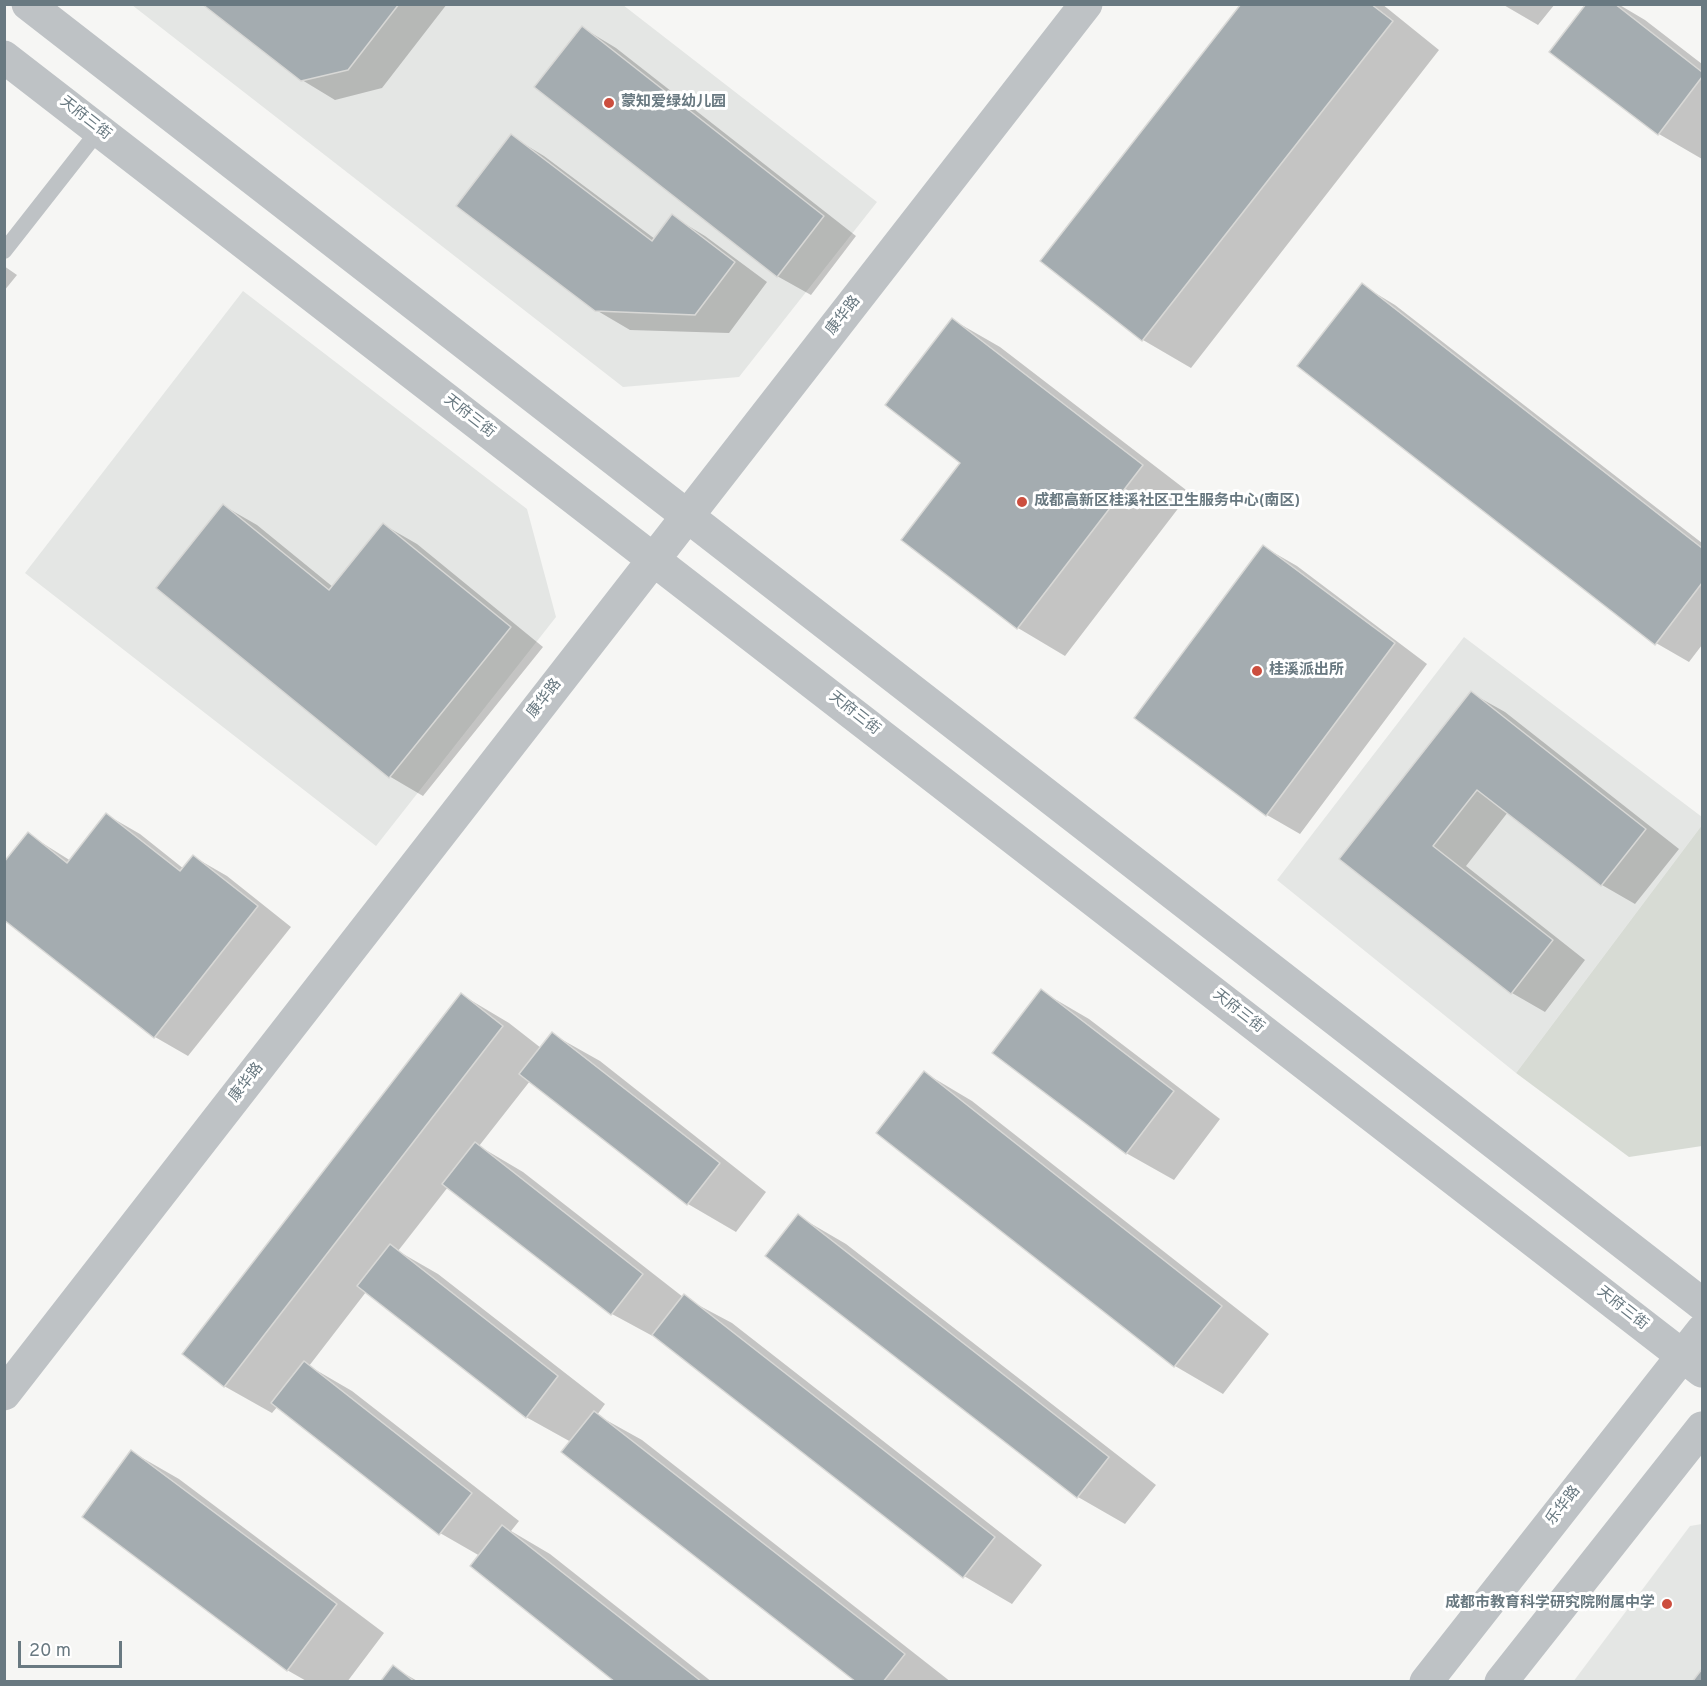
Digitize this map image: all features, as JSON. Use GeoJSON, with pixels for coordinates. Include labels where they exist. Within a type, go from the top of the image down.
{"type":"FeatureCollection","features":[{"type":"Feature","properties":{"kind":"street"},"geometry":{"type":"LineString","coordinates":[[27,4],[1702,1304]]}},
{"type":"Feature","properties":{"kind":"street","name":"康华路"},"geometry":{"type":"LineString","coordinates":[[4,1394],[1086,4]]}},
{"type":"Feature","properties":{"kind":"street","name":"天府三街"},"geometry":{"type":"LineString","coordinates":[[4,57],[654,560],[1696,1353]]}},
{"type":"Feature","properties":{"kind":"street","name":"乐华路"},"geometry":{"type":"LineString","coordinates":[[1426,1682],[1696,1353]]}},
{"type":"Feature","properties":{"kind":"street"},"geometry":{"type":"LineString","coordinates":[[1501,1682],[1702,1428]]}},
{"type":"Feature","properties":{"kind":"lane"},"geometry":{"type":"LineString","coordinates":[[4,251],[99,130]]}},
{"type":"Feature","properties":{"kind":"shaded area","name":"蒙知爱绿幼儿园"},"geometry":{"type":"Polygon","coordinates":[[[132,5],[623,5],[877,202],[739,377],[623,387],[132,5]]]}},
{"type":"Feature","properties":{"kind":"shaded area"},"geometry":{"type":"Polygon","coordinates":[[[243,291],[527,509],[556,617],[376,846],[25,573],[243,291]]]}},
{"type":"Feature","properties":{"kind":"shaded area"},"geometry":{"type":"Polygon","coordinates":[[[1464,637],[1702,817],[1702,825],[1516,1073],[1277,880],[1464,637]]]}},
{"type":"Feature","properties":{"kind":"shaded area"},"geometry":{"type":"Polygon","coordinates":[[[1702,825],[1702,1146],[1629,1157],[1516,1073],[1702,825]]]}},
{"type":"Feature","properties":{"kind":"shaded area","name":"成都市教育科学研究院附属中学"},"geometry":{"type":"Polygon","coordinates":[[[1702,1524],[1702,1681],[1573,1682],[1690,1526],[1702,1524]]]}},
{"type":"Feature","properties":{"kind":"building"},"geometry":{"type":"Polygon","coordinates":[[[202,4],[399,4],[348,70],[301,81],[202,4]]]}},
{"type":"Feature","properties":{"kind":"building"},"geometry":{"type":"Polygon","coordinates":[[[1241,4],[1371,4],[1393,21],[1142,341],[1040,261],[1241,4]]]}},
{"type":"Feature","properties":{"kind":"building"},"geometry":{"type":"Polygon","coordinates":[[[1586,4],[1615,4],[1702,72],[1702,77],[1658,135],[1549,52],[1586,4]]]}},
{"type":"Feature","properties":{"kind":"building"},"geometry":{"type":"Polygon","coordinates":[[[582,26],[824,216],[777,277],[534,87],[582,26]]]}},
{"type":"Feature","properties":{"kind":"building"},"geometry":{"type":"Polygon","coordinates":[[[511,134],[652,241],[672,214],[735,262],[695,315],[595,311],[456,206],[511,134]]]}},
{"type":"Feature","properties":{"kind":"building"},"geometry":{"type":"Polygon","coordinates":[[[1362,283],[1702,548],[1702,583],[1655,645],[1297,366],[1362,283]]]}},
{"type":"Feature","properties":{"kind":"building","name":"成都高新区桂溪社区卫生服务中心(南区)"},"geometry":{"type":"Polygon","coordinates":[[[952,318],[1143,465],[1017,629],[901,540],[960,463],[885,405],[952,318]]]}},
{"type":"Feature","properties":{"kind":"building"},"geometry":{"type":"Polygon","coordinates":[[[223,504],[329,590],[383,523],[511,627],[389,778],[156,588],[223,504]]]}},
{"type":"Feature","properties":{"kind":"building"},"geometry":{"type":"Polygon","coordinates":[[[1263,545],[1395,643],[1266,816],[1134,718],[1263,545]]]}},
{"type":"Feature","properties":{"kind":"building"},"geometry":{"type":"Polygon","coordinates":[[[1471,691],[1646,829],[1601,886],[1477,790],[1433,846],[1553,940],[1511,994],[1339,859],[1471,691]]]}},
{"type":"Feature","properties":{"kind":"building"},"geometry":{"type":"Polygon","coordinates":[[[106,813],[180,871],[193,855],[258,906],[154,1038],[4,920],[4,862],[28,832],[67,863],[106,813]]]}},
{"type":"Feature","properties":{"kind":"building"},"geometry":{"type":"Polygon","coordinates":[[[1041,989],[1174,1091],[1126,1154],[992,1053],[1041,989]]]}},
{"type":"Feature","properties":{"kind":"building"},"geometry":{"type":"Polygon","coordinates":[[[461,993],[503,1026],[224,1387],[182,1354],[461,993]]]}},
{"type":"Feature","properties":{"kind":"building"},"geometry":{"type":"Polygon","coordinates":[[[552,1032],[720,1163],[687,1205],[519,1074],[552,1032]]]}},
{"type":"Feature","properties":{"kind":"building"},"geometry":{"type":"Polygon","coordinates":[[[924,1071],[1222,1306],[1174,1367],[876,1133],[924,1071]]]}},
{"type":"Feature","properties":{"kind":"building"},"geometry":{"type":"Polygon","coordinates":[[[475,1142],[643,1274],[611,1315],[442,1184],[475,1142]]]}},
{"type":"Feature","properties":{"kind":"building"},"geometry":{"type":"Polygon","coordinates":[[[798,1214],[1109,1457],[1077,1498],[765,1256],[798,1214]]]}},
{"type":"Feature","properties":{"kind":"building"},"geometry":{"type":"Polygon","coordinates":[[[390,1244],[558,1376],[526,1418],[357,1286],[390,1244]]]}},
{"type":"Feature","properties":{"kind":"building"},"geometry":{"type":"Polygon","coordinates":[[[684,1294],[995,1537],[963,1578],[652,1335],[684,1294]]]}},
{"type":"Feature","properties":{"kind":"building"},"geometry":{"type":"Polygon","coordinates":[[[304,1361],[472,1493],[439,1535],[271,1403],[304,1361]]]}},
{"type":"Feature","properties":{"kind":"building"},"geometry":{"type":"Polygon","coordinates":[[[594,1411],[905,1654],[883,1682],[856,1682],[561,1452],[594,1411]]]}},
{"type":"Feature","properties":{"kind":"building"},"geometry":{"type":"Polygon","coordinates":[[[131,1450],[337,1604],[287,1671],[82,1517],[131,1450]]]}},
{"type":"Feature","properties":{"kind":"building"},"geometry":{"type":"Polygon","coordinates":[[[502,1525],[702,1682],[615,1682],[470,1566],[502,1525]]]}},
{"type":"Feature","properties":{"kind":"building"},"geometry":{"type":"Polygon","coordinates":[[[393,1665],[415,1682],[380,1682],[393,1665]]]}},
{"type":"Feature","properties":{"kind":"building"},"geometry":{"type":"Polygon","coordinates":[[[1702,1669],[1702,1682],[1692,1682],[1702,1669]]]}},
{"type":"Feature","properties":{"kind":"place","name":"蒙知爱绿幼儿园"},"geometry":{"type":"Point","coordinates":[609,103]}},
{"type":"Feature","properties":{"kind":"place","name":"成都高新区桂溪社区卫生服务中心(南区)"},"geometry":{"type":"Point","coordinates":[1022,502]}},
{"type":"Feature","properties":{"kind":"place","name":"桂溪派出所"},"geometry":{"type":"Point","coordinates":[1257,671]}},
{"type":"Feature","properties":{"kind":"place","name":"成都市教育科学研究院附属中学"},"geometry":{"type":"Point","coordinates":[1667,1604]}}]}
